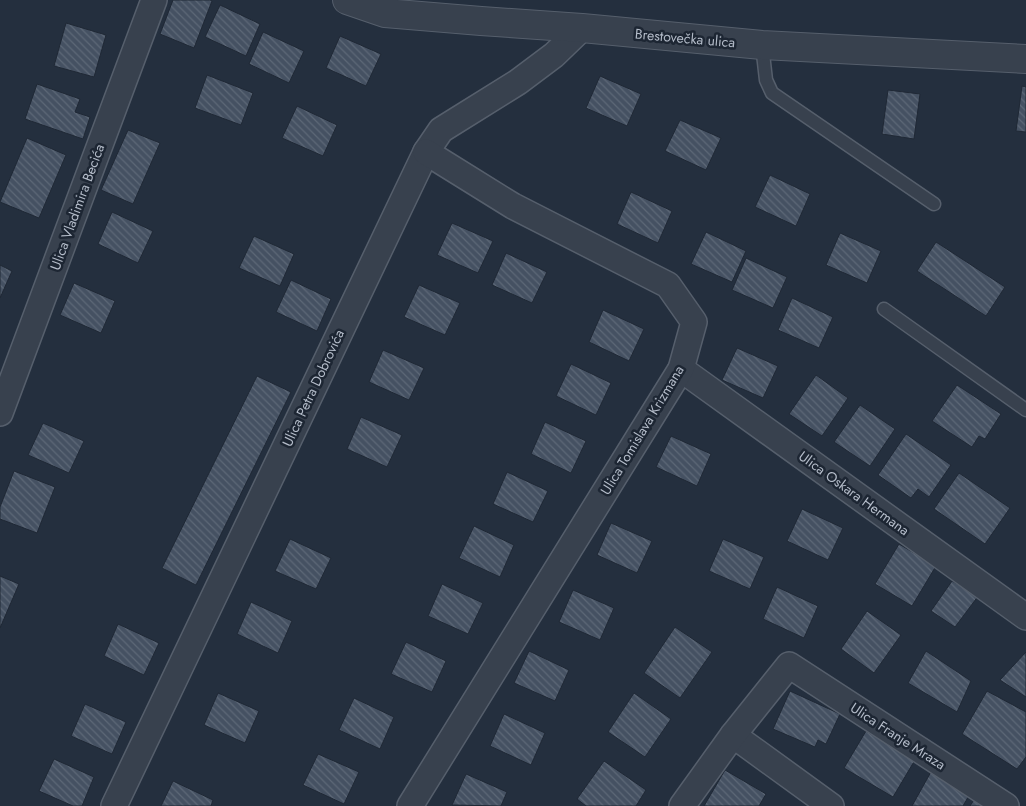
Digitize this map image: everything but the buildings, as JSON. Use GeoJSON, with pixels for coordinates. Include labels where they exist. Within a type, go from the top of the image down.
{"type":"FeatureCollection","features":[{"type":"Feature","properties":{"kind":"street","name":"Ulica Vladimira Becića"},"geometry":{"type":"LineString","coordinates":[[0,413],[154,0]]}},
{"type":"Feature","properties":{"kind":"street","name":"Brestovečka ulica"},"geometry":{"type":"LineString","coordinates":[[347,0],[385,13],[582,28],[762,45],[1026,59]]}},
{"type":"Feature","properties":{"kind":"street","name":"Ulica Petra Dobrovića"},"geometry":{"type":"LineString","coordinates":[[114,806],[426,152],[441,130],[518,82],[554,55],[582,28]]}},
{"type":"Feature","properties":{"kind":"street","name":"Ulica Tomislava Krizmana"},"geometry":{"type":"LineString","coordinates":[[410,806],[682,369],[694,322],[668,285],[513,206],[426,152]]}},
{"type":"Feature","properties":{"kind":"street","name":"Ulica Oskara Hermana"},"geometry":{"type":"LineString","coordinates":[[682,369],[1026,617]]}},
{"type":"Feature","properties":{"kind":"street","name":"Ulica Franje Mraza"},"geometry":{"type":"LineString","coordinates":[[734,735],[789,665],[1006,806]]}},
{"type":"Feature","properties":{"kind":"street"},"geometry":{"type":"LineString","coordinates":[[682,806],[734,735],[831,806]]}},
{"type":"Feature","properties":{"kind":"lane"},"geometry":{"type":"LineString","coordinates":[[762,45],[766,80],[772,93],[934,204]]}},
{"type":"Feature","properties":{"kind":"lane"},"geometry":{"type":"LineString","coordinates":[[884,308],[1026,410]]}}]}
